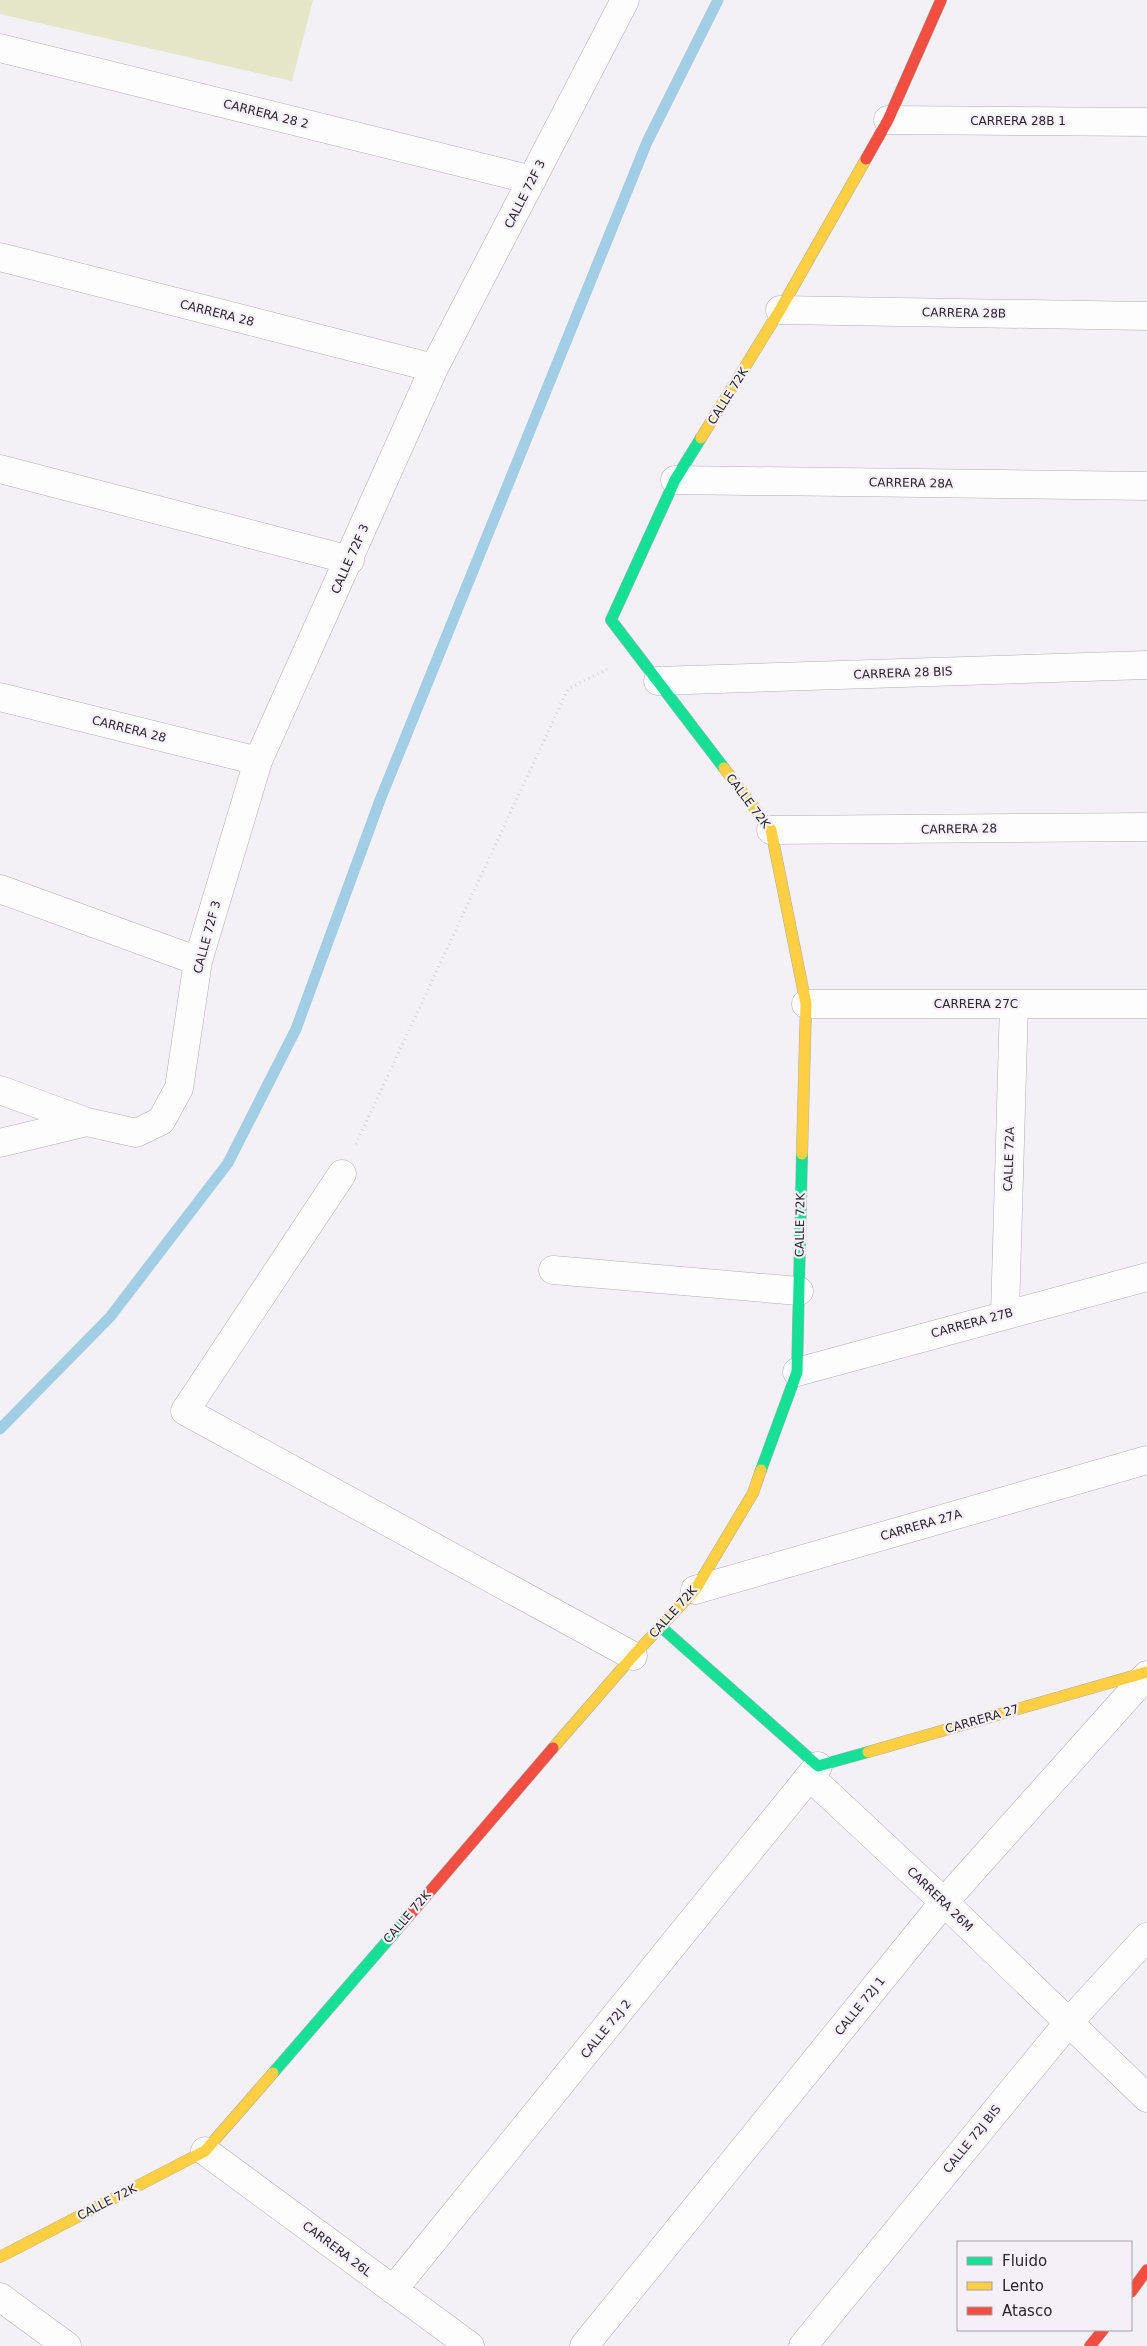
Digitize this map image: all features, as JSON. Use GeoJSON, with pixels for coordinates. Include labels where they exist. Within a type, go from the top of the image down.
{"type":"FeatureCollection","features":[{"type":"Feature","properties":{"kind":"street","name":"CALLE 72F 3"},"geometry":{"type":"LineString","coordinates":[[87,1122],[136,1133],[161,1121],[179,1088],[198,961],[258,761],[350,560],[434,368],[625,0]]}},
{"type":"Feature","properties":{"kind":"street","name":"CALLE 72K"},"geometry":{"type":"LineString","coordinates":[[0,2258],[205,2151],[633,1656],[695,1590],[753,1493],[797,1372],[806,1004],[770,830],[611,620],[675,480],[780,310],[888,120],[941,0]]}},
{"type":"Feature","properties":{"kind":"street","name":"CARRERA 28 2"},"geometry":{"type":"LineString","coordinates":[[0,48],[532,180]]}},
{"type":"Feature","properties":{"kind":"street","name":"CARRERA 28B 1"},"geometry":{"type":"LineString","coordinates":[[888,120],[1147,122]]}},
{"type":"Feature","properties":{"kind":"street","name":"CARRERA 28"},"geometry":{"type":"LineString","coordinates":[[0,257],[434,368]]}},
{"type":"Feature","properties":{"kind":"street","name":"CARRERA 28B"},"geometry":{"type":"LineString","coordinates":[[780,310],[1147,316]]}},
{"type":"Feature","properties":{"kind":"street"},"geometry":{"type":"LineString","coordinates":[[0,469],[350,560]]}},
{"type":"Feature","properties":{"kind":"street","name":"CARRERA 28A"},"geometry":{"type":"LineString","coordinates":[[675,480],[1147,486]]}},
{"type":"Feature","properties":{"kind":"street","name":"CARRERA 28 BIS"},"geometry":{"type":"LineString","coordinates":[[658,681],[1147,665]]}},
{"type":"Feature","properties":{"kind":"street","name":"CARRERA 28"},"geometry":{"type":"LineString","coordinates":[[0,696],[258,761]]}},
{"type":"Feature","properties":{"kind":"street","name":"CARRERA 28"},"geometry":{"type":"LineString","coordinates":[[770,830],[1147,827]]}},
{"type":"Feature","properties":{"kind":"street"},"geometry":{"type":"LineString","coordinates":[[0,889],[198,961]]}},
{"type":"Feature","properties":{"kind":"street","name":"CARRERA 27C"},"geometry":{"type":"LineString","coordinates":[[806,1004],[1147,1004]]}},
{"type":"Feature","properties":{"kind":"street","name":"CALLE 72A"},"geometry":{"type":"LineString","coordinates":[[1004,1314],[1014,1004]]}},
{"type":"Feature","properties":{"kind":"street"},"geometry":{"type":"LineString","coordinates":[[0,1090],[87,1122]]}},
{"type":"Feature","properties":{"kind":"street"},"geometry":{"type":"LineString","coordinates":[[0,1143],[87,1122]]}},
{"type":"Feature","properties":{"kind":"street"},"geometry":{"type":"LineString","coordinates":[[342,1174],[185,1411],[633,1656]]}},
{"type":"Feature","properties":{"kind":"street"},"geometry":{"type":"LineString","coordinates":[[553,1270],[799,1292]]}},
{"type":"Feature","properties":{"kind":"street","name":"CARRERA 27B"},"geometry":{"type":"LineString","coordinates":[[797,1372],[1004,1314],[1147,1277]]}},
{"type":"Feature","properties":{"kind":"street","name":"CARRERA 27A"},"geometry":{"type":"LineString","coordinates":[[695,1590],[1147,1460]]}},
{"type":"Feature","properties":{"kind":"street","name":"CARRERA 26M"},"geometry":{"type":"LineString","coordinates":[[660,1626],[814,1772],[944,1902],[1147,2098]]}},
{"type":"Feature","properties":{"kind":"street","name":"CARRERA 27"},"geometry":{"type":"LineString","coordinates":[[814,1772],[1147,1673]]}},
{"type":"Feature","properties":{"kind":"street","name":"CALLE 72J 1"},"geometry":{"type":"LineString","coordinates":[[584,2346],[944,1902],[1147,1673]]}},
{"type":"Feature","properties":{"kind":"street","name":"CALLE 72J 2"},"geometry":{"type":"LineString","coordinates":[[393,2290],[814,1772]]}},
{"type":"Feature","properties":{"kind":"street","name":"CALLE 72J BIS"},"geometry":{"type":"LineString","coordinates":[[802,2346],[1068,2023],[1147,1937]]}},
{"type":"Feature","properties":{"kind":"street","name":"CARRERA 26L"},"geometry":{"type":"LineString","coordinates":[[205,2151],[470,2346]]}},
{"type":"Feature","properties":{"kind":"street"},"geometry":{"type":"LineString","coordinates":[[1132,2291],[1147,2270]]}},
{"type":"Feature","properties":{"kind":"street"},"geometry":{"type":"LineString","coordinates":[[0,2297],[67,2346]]}},
{"type":"Feature","properties":{"kind":"street"},"geometry":{"type":"LineString","coordinates":[[1090,2346],[1101,2331]]}},
{"type":"Feature","properties":{"kind":"path"},"geometry":{"type":"LineString","coordinates":[[342,1174],[568,689],[636,653]]}},
{"type":"Feature","properties":{"kind":"green space"},"geometry":{"type":"Polygon","coordinates":[[[0,0],[313,0],[292,81],[0,14],[0,0]]]}},
{"type":"Feature","properties":{"kind":"waterway"},"geometry":{"type":"LineString","coordinates":[[0,1429],[110,1317],[228,1163],[296,1029],[380,800],[647,142],[718,0]]}},
{"type":"Feature","properties":{"kind":"traffic: fast"},"geometry":{"type":"LineString","coordinates":[[701,438],[675,480],[611,620],[724,768]]}},
{"type":"Feature","properties":{"kind":"traffic: fast"},"geometry":{"type":"LineString","coordinates":[[761,1470],[797,1372],[802,1154]]}},
{"type":"Feature","properties":{"kind":"traffic: fast"},"geometry":{"type":"LineString","coordinates":[[660,1626],[818,1766],[868,1752]]}},
{"type":"Feature","properties":{"kind":"traffic: fast"},"geometry":{"type":"LineString","coordinates":[[273,2073],[408,1917]]}},
{"type":"Feature","properties":{"kind":"traffic: slow"},"geometry":{"type":"LineString","coordinates":[[701,438],[780,310],[866,159]]}},
{"type":"Feature","properties":{"kind":"traffic: slow"},"geometry":{"type":"LineString","coordinates":[[724,768],[771,830],[806,1004],[802,1154]]}},
{"type":"Feature","properties":{"kind":"traffic: slow"},"geometry":{"type":"LineString","coordinates":[[553,1748],[633,1656],[695,1590],[753,1493],[761,1470]]}},
{"type":"Feature","properties":{"kind":"traffic: slow"},"geometry":{"type":"LineString","coordinates":[[868,1752],[1147,1672]]}},
{"type":"Feature","properties":{"kind":"traffic: slow"},"geometry":{"type":"LineString","coordinates":[[0,2257],[205,2151],[273,2073]]}},
{"type":"Feature","properties":{"kind":"traffic: jam"},"geometry":{"type":"LineString","coordinates":[[866,159],[888,120],[941,0]]}},
{"type":"Feature","properties":{"kind":"traffic: jam"},"geometry":{"type":"LineString","coordinates":[[408,1917],[553,1748]]}},
{"type":"Feature","properties":{"kind":"traffic: jam"},"geometry":{"type":"LineString","coordinates":[[1132,2291],[1147,2270]]}},
{"type":"Feature","properties":{"kind":"traffic: jam"},"geometry":{"type":"LineString","coordinates":[[1090,2346],[1102,2331]]}}]}
